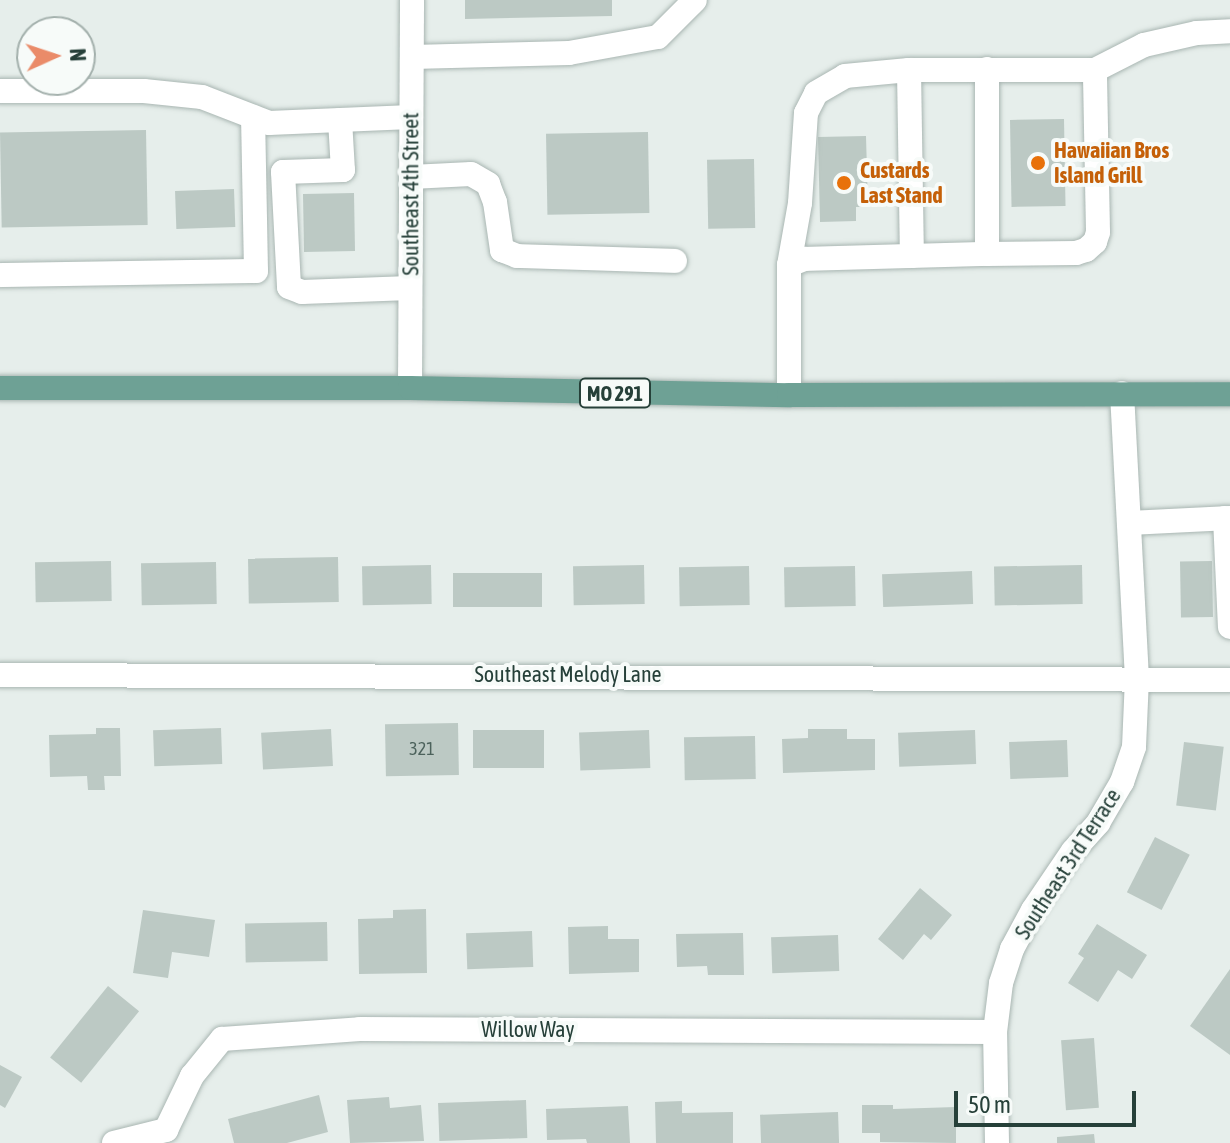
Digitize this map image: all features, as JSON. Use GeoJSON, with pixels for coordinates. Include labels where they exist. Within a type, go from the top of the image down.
{"type":"FeatureCollection","features":[{"type":"Feature","properties":{"kind":"main road","name":"MO 291"},"geometry":{"type":"LineString","coordinates":[[0,388],[410,388],[789,395],[1230,394]]}},
{"type":"Feature","properties":{"kind":"street","name":"Southeast 4th Street"},"geometry":{"type":"LineString","coordinates":[[410,388],[412,0]]}},
{"type":"Feature","properties":{"kind":"street"},"geometry":{"type":"LineString","coordinates":[[412,57],[569,53],[658,37],[695,0]]}},
{"type":"Feature","properties":{"kind":"street"},"geometry":{"type":"LineString","coordinates":[[789,395],[789,265],[800,203],[806,113],[816,93],[845,76],[909,70],[1095,70],[1144,45],[1197,33],[1230,31]]}},
{"type":"Feature","properties":{"kind":"street"},"geometry":{"type":"LineString","coordinates":[[987,69],[987,254]]}},
{"type":"Feature","properties":{"kind":"street"},"geometry":{"type":"LineString","coordinates":[[909,70],[912,256]]}},
{"type":"Feature","properties":{"kind":"street"},"geometry":{"type":"LineString","coordinates":[[789,265],[805,259],[1076,253],[1086,250],[1095,242],[1098,232],[1095,70]]}},
{"type":"Feature","properties":{"kind":"street"},"geometry":{"type":"LineString","coordinates":[[0,91],[158,93],[202,97],[269,123],[411,117]]}},
{"type":"Feature","properties":{"kind":"street"},"geometry":{"type":"LineString","coordinates":[[0,275],[256,271],[253,117]]}},
{"type":"Feature","properties":{"kind":"street"},"geometry":{"type":"LineString","coordinates":[[340,120],[343,170],[283,172],[289,287],[302,292],[410,288]]}},
{"type":"Feature","properties":{"kind":"street"},"geometry":{"type":"LineString","coordinates":[[411,177],[471,174],[488,184],[495,202],[502,250],[517,256],[675,261]]}},
{"type":"Feature","properties":{"kind":"street","name":"Southeast 3rd Terrace"},"geometry":{"type":"LineString","coordinates":[[997,1143],[995,1032],[1001,983],[1012,949],[1033,910],[1073,851],[1098,823],[1122,782],[1134,747],[1137,679],[1122,393]]}},
{"type":"Feature","properties":{"kind":"street"},"geometry":{"type":"LineString","coordinates":[[1129,523],[1228,518],[1230,627]]}},
{"type":"Feature","properties":{"kind":"street","name":"Southeast Melody Lane"},"geometry":{"type":"LineString","coordinates":[[0,675],[1230,680]]}},
{"type":"Feature","properties":{"kind":"street","name":"Willow Way"},"geometry":{"type":"LineString","coordinates":[[114,1143],[170,1136],[192,1076],[222,1039],[360,1029],[995,1032]]}},
{"type":"Feature","properties":{"kind":"building"},"geometry":{"type":"Polygon","coordinates":[[[465,0],[612,0],[612,16],[465,19],[465,0]]]}},
{"type":"Feature","properties":{"kind":"building","name":"Hawaiian Bros Island Grill"},"geometry":{"type":"Polygon","coordinates":[[[1064,119],[1066,206],[1012,207],[1010,120],[1064,119]]]}},
{"type":"Feature","properties":{"kind":"building"},"geometry":{"type":"Polygon","coordinates":[[[146,130],[148,225],[2,228],[0,133],[146,130]]]}},
{"type":"Feature","properties":{"kind":"building"},"geometry":{"type":"Polygon","coordinates":[[[648,132],[649,213],[547,215],[546,134],[648,132]]]}},
{"type":"Feature","properties":{"kind":"building"},"geometry":{"type":"Polygon","coordinates":[[[866,136],[868,207],[856,207],[856,221],[820,222],[818,137],[866,136]]]}},
{"type":"Feature","properties":{"kind":"building"},"geometry":{"type":"Polygon","coordinates":[[[754,159],[755,228],[708,229],[707,160],[754,159]]]}},
{"type":"Feature","properties":{"kind":"building"},"geometry":{"type":"Polygon","coordinates":[[[234,189],[235,227],[176,229],[175,191],[234,189]]]}},
{"type":"Feature","properties":{"kind":"building"},"geometry":{"type":"Polygon","coordinates":[[[354,193],[355,251],[304,252],[303,194],[354,193]]]}},
{"type":"Feature","properties":{"kind":"building"},"geometry":{"type":"Polygon","coordinates":[[[338,557],[339,602],[249,604],[248,559],[338,557]]]}},
{"type":"Feature","properties":{"kind":"building"},"geometry":{"type":"Polygon","coordinates":[[[111,561],[112,601],[36,602],[35,562],[111,561]]]}},
{"type":"Feature","properties":{"kind":"building"},"geometry":{"type":"Polygon","coordinates":[[[1212,561],[1213,617],[1181,618],[1180,562],[1212,561]]]}},
{"type":"Feature","properties":{"kind":"building"},"geometry":{"type":"Polygon","coordinates":[[[216,562],[217,604],[142,605],[141,563],[216,562]]]}},
{"type":"Feature","properties":{"kind":"building"},"geometry":{"type":"Polygon","coordinates":[[[431,565],[432,604],[363,605],[362,566],[431,565]]]}},
{"type":"Feature","properties":{"kind":"building"},"geometry":{"type":"Polygon","coordinates":[[[644,565],[645,604],[574,605],[573,566],[644,565]]]}},
{"type":"Feature","properties":{"kind":"building"},"geometry":{"type":"Polygon","coordinates":[[[1082,565],[1083,604],[995,606],[994,567],[1082,565]]]}},
{"type":"Feature","properties":{"kind":"building"},"geometry":{"type":"Polygon","coordinates":[[[749,566],[750,605],[680,606],[679,567],[749,566]]]}},
{"type":"Feature","properties":{"kind":"building"},"geometry":{"type":"Polygon","coordinates":[[[855,566],[856,606],[785,607],[784,567],[855,566]]]}},
{"type":"Feature","properties":{"kind":"building"},"geometry":{"type":"Polygon","coordinates":[[[972,571],[973,604],[883,607],[882,574],[972,571]]]}},
{"type":"Feature","properties":{"kind":"building"},"geometry":{"type":"Polygon","coordinates":[[[453,573],[542,573],[542,607],[453,607],[453,573]]]}},
{"type":"Feature","properties":{"kind":"building"},"geometry":{"type":"Polygon","coordinates":[[[458,723],[459,775],[386,776],[385,724],[458,723]]]}},
{"type":"Feature","properties":{"kind":"building"},"geometry":{"type":"Polygon","coordinates":[[[96,728],[120,728],[121,776],[104,776],[105,790],[88,790],[87,776],[50,777],[49,735],[96,734],[96,728]]]}},
{"type":"Feature","properties":{"kind":"building"},"geometry":{"type":"Polygon","coordinates":[[[221,728],[222,764],[154,766],[153,730],[221,728]]]}},
{"type":"Feature","properties":{"kind":"building"},"geometry":{"type":"Polygon","coordinates":[[[331,729],[333,766],[263,770],[261,733],[331,729]]]}},
{"type":"Feature","properties":{"kind":"building"},"geometry":{"type":"Polygon","coordinates":[[[808,729],[847,729],[847,739],[875,739],[875,770],[783,773],[782,739],[808,738],[808,729]]]}},
{"type":"Feature","properties":{"kind":"building"},"geometry":{"type":"Polygon","coordinates":[[[473,730],[544,730],[544,768],[473,768],[473,730]]]}},
{"type":"Feature","properties":{"kind":"building"},"geometry":{"type":"Polygon","coordinates":[[[649,730],[650,768],[580,770],[579,732],[649,730]]]}},
{"type":"Feature","properties":{"kind":"building"},"geometry":{"type":"Polygon","coordinates":[[[975,730],[976,764],[899,767],[898,733],[975,730]]]}},
{"type":"Feature","properties":{"kind":"building"},"geometry":{"type":"Polygon","coordinates":[[[755,736],[756,779],[685,780],[684,737],[755,736]]]}},
{"type":"Feature","properties":{"kind":"building"},"geometry":{"type":"Polygon","coordinates":[[[1067,740],[1068,777],[1010,779],[1009,742],[1067,740]]]}},
{"type":"Feature","properties":{"kind":"building"},"geometry":{"type":"Polygon","coordinates":[[[1184,742],[1224,747],[1216,810],[1176,806],[1184,742]]]}},
{"type":"Feature","properties":{"kind":"building"},"geometry":{"type":"Polygon","coordinates":[[[1155,837],[1190,855],[1162,910],[1127,892],[1155,837]]]}},
{"type":"Feature","properties":{"kind":"building"},"geometry":{"type":"Polygon","coordinates":[[[920,888],[952,915],[931,940],[924,934],[903,960],[878,939],[920,888]]]}},
{"type":"Feature","properties":{"kind":"building"},"geometry":{"type":"Polygon","coordinates":[[[426,909],[427,973],[359,974],[358,919],[393,918],[393,910],[426,909]]]}},
{"type":"Feature","properties":{"kind":"building"},"geometry":{"type":"Polygon","coordinates":[[[143,910],[215,920],[209,957],[172,952],[168,978],[133,973],[143,910]]]}},
{"type":"Feature","properties":{"kind":"building"},"geometry":{"type":"Polygon","coordinates":[[[327,922],[328,961],[246,962],[245,923],[327,922]]]}},
{"type":"Feature","properties":{"kind":"building"},"geometry":{"type":"Polygon","coordinates":[[[1097,924],[1147,955],[1132,979],[1118,970],[1098,1002],[1068,983],[1084,958],[1078,954],[1097,924]]]}},
{"type":"Feature","properties":{"kind":"building"},"geometry":{"type":"Polygon","coordinates":[[[608,926],[608,939],[639,939],[639,972],[569,974],[568,927],[608,926]]]}},
{"type":"Feature","properties":{"kind":"building"},"geometry":{"type":"Polygon","coordinates":[[[532,931],[533,967],[467,969],[466,933],[532,931]]]}},
{"type":"Feature","properties":{"kind":"building"},"geometry":{"type":"Polygon","coordinates":[[[743,933],[744,975],[708,975],[707,966],[677,967],[676,934],[743,933]]]}},
{"type":"Feature","properties":{"kind":"building"},"geometry":{"type":"Polygon","coordinates":[[[838,935],[839,971],[772,973],[771,937],[838,935]]]}},
{"type":"Feature","properties":{"kind":"building"},"geometry":{"type":"Polygon","coordinates":[[[1230,969],[1230,1055],[1190,1026],[1230,969]]]}},
{"type":"Feature","properties":{"kind":"building"},"geometry":{"type":"Polygon","coordinates":[[[108,986],[139,1011],[81,1083],[50,1057],[108,986]]]}},
{"type":"Feature","properties":{"kind":"building"},"geometry":{"type":"Polygon","coordinates":[[[1094,1038],[1099,1108],[1066,1110],[1061,1040],[1094,1038]]]}},
{"type":"Feature","properties":{"kind":"building"},"geometry":{"type":"Polygon","coordinates":[[[0,1065],[22,1077],[5,1108],[0,1105],[0,1065]]]}},
{"type":"Feature","properties":{"kind":"building"},"geometry":{"type":"Polygon","coordinates":[[[319,1095],[328,1132],[287,1143],[234,1143],[228,1119],[319,1095]]]}},
{"type":"Feature","properties":{"kind":"building"},"geometry":{"type":"Polygon","coordinates":[[[389,1097],[390,1108],[421,1105],[424,1141],[350,1143],[347,1100],[389,1097]]]}},
{"type":"Feature","properties":{"kind":"building"},"geometry":{"type":"Polygon","coordinates":[[[526,1100],[527,1138],[439,1141],[438,1103],[526,1100]]]}},
{"type":"Feature","properties":{"kind":"building"},"geometry":{"type":"Polygon","coordinates":[[[682,1101],[682,1113],[733,1112],[733,1143],[656,1143],[655,1102],[682,1101]]]}},
{"type":"Feature","properties":{"kind":"building"},"geometry":{"type":"Polygon","coordinates":[[[862,1105],[893,1105],[893,1109],[956,1107],[956,1143],[880,1142],[880,1133],[862,1133],[862,1105]]]}},
{"type":"Feature","properties":{"kind":"building"},"geometry":{"type":"Polygon","coordinates":[[[628,1106],[630,1143],[587,1143],[586,1139],[547,1140],[546,1109],[628,1106]]]}},
{"type":"Feature","properties":{"kind":"building"},"geometry":{"type":"Polygon","coordinates":[[[838,1112],[839,1143],[761,1143],[760,1115],[838,1112]]]}},
{"type":"Feature","properties":{"kind":"building"},"geometry":{"type":"Polygon","coordinates":[[[1094,1134],[1095,1143],[1057,1143],[1057,1137],[1094,1134]]]}},
{"type":"Feature","properties":{"kind":"place","name":"Hawaiian Bros Island Grill"},"geometry":{"type":"Point","coordinates":[1038,163]}},
{"type":"Feature","properties":{"kind":"place","name":"Custards Last Stand"},"geometry":{"type":"Point","coordinates":[844,183]}}]}
